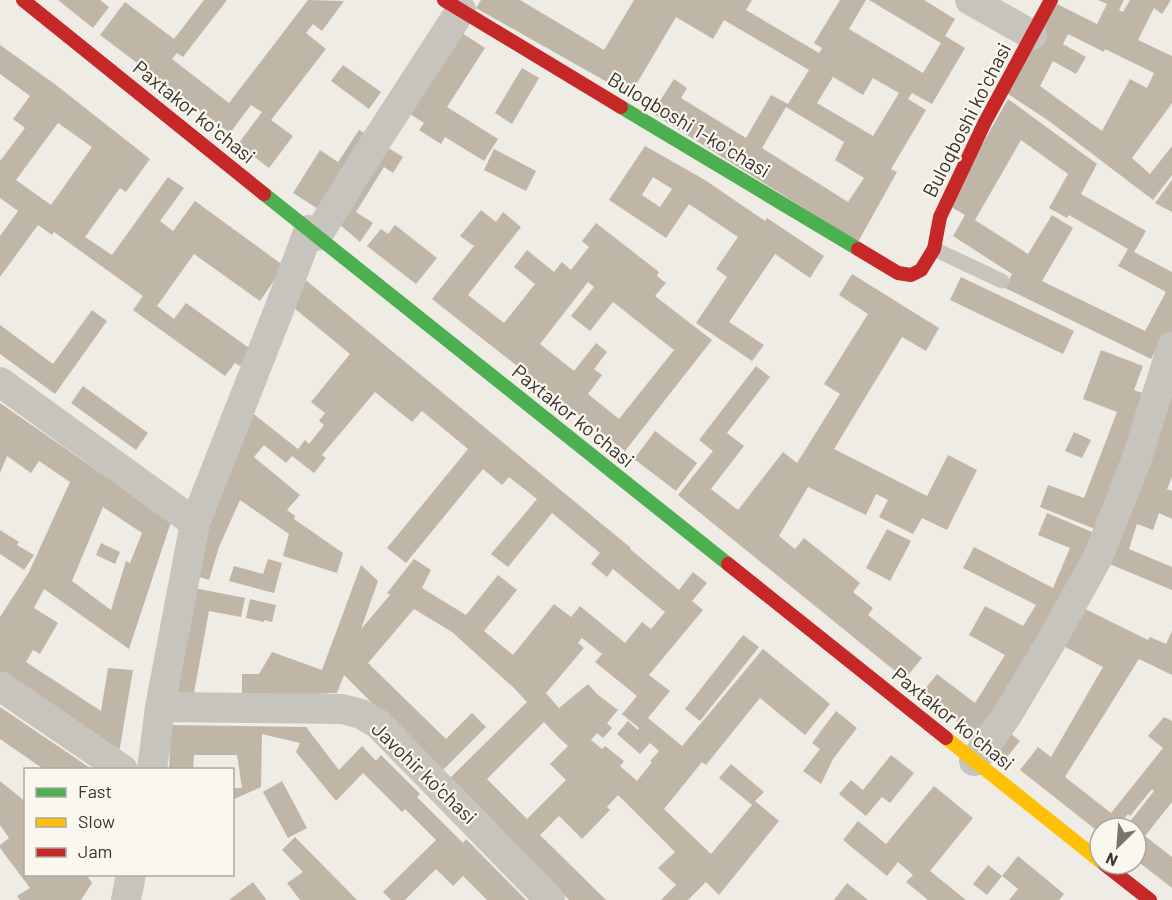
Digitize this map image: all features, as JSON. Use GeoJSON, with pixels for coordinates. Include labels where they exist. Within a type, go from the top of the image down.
{"type":"FeatureCollection","features":[{"type":"Feature","properties":{"kind":"main road","name":"Paxtakor koʻchasi"},"geometry":{"type":"LineString","coordinates":[[23,0],[1088,851]]}},
{"type":"Feature","properties":{"kind":"main road","name":"Buloqboshi koʻchasi"},"geometry":{"type":"LineString","coordinates":[[897,273],[910,275],[921,270],[934,249],[940,217],[985,122],[1051,0]]}},
{"type":"Feature","properties":{"kind":"main road","name":"Buloqboshi 1-koʻchasi"},"geometry":{"type":"LineString","coordinates":[[453,5],[897,273]]}},
{"type":"Feature","properties":{"kind":"main road"},"geometry":{"type":"LineString","coordinates":[[1119,876],[1150,900]]}},
{"type":"Feature","properties":{"kind":"street"},"geometry":{"type":"LineString","coordinates":[[970,0],[1032,35]]}},
{"type":"Feature","properties":{"kind":"street"},"geometry":{"type":"LineString","coordinates":[[152,768],[160,707],[195,523],[280,307],[313,233],[380,135],[453,5]]}},
{"type":"Feature","properties":{"kind":"street"},"geometry":{"type":"LineString","coordinates":[[974,761],[1006,717],[1099,555],[1137,458],[1172,348]]}},
{"type":"Feature","properties":{"kind":"street"},"geometry":{"type":"LineString","coordinates":[[0,382],[195,523]]}},
{"type":"Feature","properties":{"kind":"street"},"geometry":{"type":"LineString","coordinates":[[0,686],[120,768]]}},
{"type":"Feature","properties":{"kind":"street","name":"Javohir ko'chasi"},"geometry":{"type":"LineString","coordinates":[[160,707],[342,710],[361,714],[378,724],[404,749],[550,900]]}},
{"type":"Feature","properties":{"kind":"street"},"geometry":{"type":"LineString","coordinates":[[126,900],[131,876]]}},
{"type":"Feature","properties":{"kind":"lane"},"geometry":{"type":"LineString","coordinates":[[934,249],[1002,281]]}},
{"type":"Feature","properties":{"kind":"building"},"geometry":{"type":"Polygon","coordinates":[[[58,0],[100,0],[109,7],[93,28],[58,0]]]}},
{"type":"Feature","properties":{"kind":"building"},"geometry":{"type":"Polygon","coordinates":[[[204,0],[227,0],[183,57],[177,53],[172,59],[229,103],[308,0],[344,1],[322,31],[313,24],[306,33],[326,49],[271,120],[293,136],[269,168],[238,144],[262,112],[251,105],[230,133],[100,35],[125,2],[174,39],[204,0]]]}},
{"type":"Feature","properties":{"kind":"building"},"geometry":{"type":"Polygon","coordinates":[[[481,0],[520,0],[604,50],[634,0],[752,0],[746,10],[819,53],[822,48],[814,43],[840,0],[866,0],[849,29],[923,73],[941,43],[869,0],[924,0],[955,19],[945,36],[965,48],[932,104],[912,93],[908,99],[926,110],[891,169],[897,172],[858,242],[652,113],[674,79],[687,88],[681,98],[746,138],[771,95],[788,104],[809,70],[724,20],[713,39],[676,17],[630,95],[476,8],[481,0]],[[833,77],[817,103],[873,136],[899,93],[873,78],[863,95],[833,77]],[[786,107],[762,148],[848,202],[864,178],[835,160],[844,142],[786,107]]]}},
{"type":"Feature","properties":{"kind":"building"},"geometry":{"type":"Polygon","coordinates":[[[1098,0],[1124,0],[1119,10],[1123,12],[1130,0],[1171,0],[1162,14],[1154,8],[1138,40],[1172,56],[1172,103],[1132,158],[1150,174],[1172,146],[1172,175],[1153,200],[1049,121],[1005,92],[1057,4],[1097,24],[1107,4],[1098,0]],[[1068,34],[1063,44],[1086,57],[1076,74],[1053,61],[1040,86],[1102,131],[1130,79],[1147,88],[1154,73],[1105,49],[1104,52],[1068,34]]]}},
{"type":"Feature","properties":{"kind":"building"},"geometry":{"type":"Polygon","coordinates":[[[459,31],[485,48],[447,107],[498,139],[484,161],[445,137],[441,144],[419,130],[424,123],[407,112],[459,31]]]}},
{"type":"Feature","properties":{"kind":"building"},"geometry":{"type":"Polygon","coordinates":[[[0,45],[56,85],[150,159],[126,192],[120,188],[85,237],[112,255],[168,177],[184,188],[160,221],[173,231],[195,201],[284,266],[260,301],[194,254],[157,306],[174,319],[186,303],[252,350],[240,366],[235,363],[225,376],[133,310],[143,296],[54,232],[52,235],[38,225],[0,277],[0,236],[18,211],[0,198],[0,161],[25,128],[13,119],[30,96],[0,74],[0,45]],[[58,123],[16,180],[51,205],[92,147],[58,123]]]}},
{"type":"Feature","properties":{"kind":"building"},"geometry":{"type":"Polygon","coordinates":[[[343,65],[381,92],[369,109],[331,81],[343,65]]]}},
{"type":"Feature","properties":{"kind":"building"},"geometry":{"type":"Polygon","coordinates":[[[522,68],[539,78],[512,124],[495,113],[522,68]]]}},
{"type":"Feature","properties":{"kind":"building"},"geometry":{"type":"Polygon","coordinates":[[[1008,99],[1097,164],[1081,194],[1146,231],[1134,252],[1172,272],[1172,337],[1165,333],[1151,359],[1005,288],[1012,274],[953,236],[965,215],[948,205],[1008,99]],[[1021,140],[975,220],[1028,254],[1052,215],[1073,228],[1042,281],[1145,331],[1166,292],[1118,266],[1128,249],[1069,215],[1067,218],[1049,208],[1068,174],[1021,140]]]}},
{"type":"Feature","properties":{"kind":"building"},"geometry":{"type":"Polygon","coordinates":[[[359,130],[371,137],[323,212],[293,193],[320,150],[338,162],[359,130]]]}},
{"type":"Feature","properties":{"kind":"building"},"geometry":{"type":"Polygon","coordinates":[[[379,142],[403,157],[393,173],[384,167],[356,212],[373,223],[360,242],[332,218],[379,142]]]}},
{"type":"Feature","properties":{"kind":"building"},"geometry":{"type":"Polygon","coordinates":[[[645,146],[705,180],[765,221],[767,218],[824,256],[810,278],[775,254],[729,322],[764,345],[752,361],[696,323],[727,277],[716,269],[738,237],[689,204],[666,238],[609,200],[645,146]],[[653,177],[642,195],[660,207],[672,189],[653,177]]]}},
{"type":"Feature","properties":{"kind":"building"},"geometry":{"type":"Polygon","coordinates":[[[494,149],[536,171],[526,191],[484,170],[494,149]]]}},
{"type":"Feature","properties":{"kind":"building"},"geometry":{"type":"Polygon","coordinates":[[[1172,180],[1172,212],[1155,203],[1172,180]]]}},
{"type":"Feature","properties":{"kind":"building"},"geometry":{"type":"Polygon","coordinates":[[[481,210],[496,222],[503,212],[521,227],[468,295],[504,323],[535,284],[514,267],[527,250],[554,272],[562,262],[571,270],[589,247],[582,241],[596,223],[659,272],[657,276],[666,283],[655,296],[712,340],[625,451],[432,299],[474,246],[460,236],[481,210]],[[588,282],[540,344],[574,371],[596,343],[607,352],[594,369],[602,375],[588,394],[619,419],[674,350],[613,302],[590,331],[571,316],[594,287],[588,282]]]}},
{"type":"Feature","properties":{"kind":"building"},"geometry":{"type":"Polygon","coordinates":[[[395,225],[437,258],[416,284],[367,246],[381,229],[388,234],[395,225]]]}},
{"type":"Feature","properties":{"kind":"building"},"geometry":{"type":"Polygon","coordinates":[[[852,274],[939,328],[926,351],[902,337],[834,449],[927,496],[948,455],[977,470],[947,530],[922,518],[913,534],[879,517],[888,500],[876,494],[866,515],[808,487],[779,536],[795,549],[804,538],[860,583],[853,592],[873,608],[868,615],[922,658],[905,679],[678,495],[713,451],[699,440],[756,366],[770,377],[727,433],[744,446],[711,489],[738,510],[783,452],[797,463],[840,394],[824,384],[868,314],[839,295],[852,274]]]}},
{"type":"Feature","properties":{"kind":"building"},"geometry":{"type":"Polygon","coordinates":[[[302,277],[679,590],[693,572],[707,583],[692,601],[703,610],[649,675],[670,691],[648,718],[682,746],[763,649],[830,704],[805,735],[760,698],[706,765],[702,762],[664,809],[711,854],[752,805],[719,778],[731,764],[764,792],[755,801],[779,821],[719,895],[706,882],[688,900],[661,900],[676,885],[658,868],[675,852],[618,795],[607,807],[610,810],[582,839],[559,816],[540,835],[606,900],[569,900],[448,780],[527,702],[452,632],[414,609],[368,663],[446,739],[472,713],[486,727],[441,772],[344,675],[337,693],[242,697],[242,674],[259,674],[272,652],[322,670],[361,565],[378,581],[361,629],[390,595],[387,593],[414,559],[431,570],[422,588],[466,615],[498,575],[517,590],[484,631],[513,655],[554,604],[571,617],[580,606],[625,643],[642,622],[651,629],[665,612],[613,569],[607,577],[591,564],[600,553],[552,513],[508,567],[491,554],[537,499],[509,477],[502,485],[483,469],[406,563],[387,548],[468,449],[422,411],[412,422],[375,392],[322,455],[326,458],[314,473],[292,456],[286,463],[264,445],[254,457],[300,495],[287,510],[295,516],[294,519],[343,553],[337,573],[283,556],[289,534],[240,500],[219,547],[209,580],[190,574],[251,412],[298,449],[305,440],[309,444],[324,425],[319,421],[325,413],[311,402],[350,354],[283,299],[302,277]],[[582,638],[578,643],[584,648],[546,693],[559,708],[588,684],[618,710],[607,723],[612,728],[603,738],[597,733],[591,740],[602,749],[605,746],[624,761],[620,766],[637,781],[659,751],[650,743],[640,754],[617,734],[628,721],[638,730],[639,728],[622,714],[637,696],[595,662],[602,654],[582,638]],[[544,722],[487,779],[527,819],[566,780],[550,764],[568,746],[544,722]]]}},
{"type":"Feature","properties":{"kind":"building"},"geometry":{"type":"Polygon","coordinates":[[[961,277],[1074,331],[1063,354],[950,300],[961,277]]]}},
{"type":"Feature","properties":{"kind":"building"},"geometry":{"type":"Polygon","coordinates":[[[92,310],[107,321],[55,394],[0,354],[0,325],[53,364],[92,310]]]}},
{"type":"Feature","properties":{"kind":"building"},"geometry":{"type":"Polygon","coordinates":[[[1101,350],[1143,366],[1134,390],[1151,396],[1100,531],[1040,507],[1048,485],[1084,498],[1117,412],[1083,399],[1101,350]]]}},
{"type":"Feature","properties":{"kind":"building"},"geometry":{"type":"Polygon","coordinates":[[[1172,377],[1172,477],[1167,489],[1172,491],[1172,519],[1159,513],[1153,530],[1137,524],[1129,549],[1172,567],[1172,590],[1107,563],[1172,377]]]}},
{"type":"Feature","properties":{"kind":"building"},"geometry":{"type":"Polygon","coordinates":[[[83,386],[148,433],[136,450],[71,403],[83,386]]]}},
{"type":"Feature","properties":{"kind":"building"},"geometry":{"type":"Polygon","coordinates":[[[0,403],[171,522],[129,649],[44,589],[34,608],[58,623],[40,654],[33,650],[26,662],[101,711],[108,668],[133,670],[119,753],[0,675],[0,617],[29,572],[70,482],[39,461],[31,473],[7,456],[0,473],[0,403]],[[103,507],[72,581],[111,610],[126,561],[130,563],[142,533],[103,507]]]}},
{"type":"Feature","properties":{"kind":"building"},"geometry":{"type":"Polygon","coordinates":[[[655,431],[697,463],[676,491],[634,459],[655,431]]]}},
{"type":"Feature","properties":{"kind":"building"},"geometry":{"type":"Polygon","coordinates":[[[1074,432],[1091,440],[1082,458],[1065,451],[1074,432]]]}},
{"type":"Feature","properties":{"kind":"building"},"geometry":{"type":"Polygon","coordinates":[[[1047,513],[1099,535],[980,739],[921,694],[937,674],[975,703],[1005,655],[969,635],[985,606],[1023,626],[1036,605],[963,568],[974,547],[1053,588],[1070,548],[1038,535],[1047,513]]]}},
{"type":"Feature","properties":{"kind":"building"},"geometry":{"type":"Polygon","coordinates":[[[887,529],[911,541],[890,581],[866,568],[887,529]]]}},
{"type":"Feature","properties":{"kind":"building"},"geometry":{"type":"Polygon","coordinates":[[[0,530],[19,542],[17,545],[34,555],[24,570],[0,554],[0,530]]]}},
{"type":"Feature","properties":{"kind":"building"},"geometry":{"type":"Polygon","coordinates":[[[101,543],[120,552],[115,564],[96,555],[101,543]]]}},
{"type":"Feature","properties":{"kind":"building"},"geometry":{"type":"Polygon","coordinates":[[[268,559],[282,563],[274,593],[229,581],[234,566],[263,574],[268,559]]]}},
{"type":"Feature","properties":{"kind":"building"},"geometry":{"type":"Polygon","coordinates":[[[189,587],[245,598],[241,617],[209,611],[193,698],[169,693],[189,587]]]}},
{"type":"Feature","properties":{"kind":"building"},"geometry":{"type":"Polygon","coordinates":[[[250,599],[276,605],[272,622],[246,618],[250,599]]]}},
{"type":"Feature","properties":{"kind":"building"},"geometry":{"type":"Polygon","coordinates":[[[1077,605],[1148,640],[1150,637],[1166,644],[1172,631],[1172,675],[1139,659],[1065,777],[1111,813],[1163,748],[1148,736],[1164,717],[1172,721],[1172,802],[1148,832],[1148,816],[1134,816],[1154,791],[1152,789],[1130,816],[1128,814],[1126,816],[1088,816],[1088,824],[1020,770],[1038,747],[1051,757],[1103,667],[1058,643],[1077,605]]]}},
{"type":"Feature","properties":{"kind":"building"},"geometry":{"type":"Polygon","coordinates":[[[743,635],[759,647],[700,721],[685,709],[743,635]]]}},
{"type":"Feature","properties":{"kind":"building"},"geometry":{"type":"Polygon","coordinates":[[[0,707],[90,768],[42,768],[0,739],[0,707]]]}},
{"type":"Feature","properties":{"kind":"building"},"geometry":{"type":"Polygon","coordinates":[[[836,711],[857,728],[833,759],[821,784],[803,771],[820,749],[812,743],[836,711]]]}},
{"type":"Feature","properties":{"kind":"building"},"geometry":{"type":"Polygon","coordinates":[[[171,725],[306,727],[339,770],[362,746],[376,761],[381,755],[420,794],[417,797],[463,843],[466,839],[526,900],[487,900],[463,876],[453,886],[436,869],[405,900],[391,900],[383,892],[436,840],[405,809],[402,812],[363,773],[336,801],[296,752],[300,743],[262,734],[261,787],[234,799],[234,788],[242,788],[237,755],[194,755],[193,768],[169,768],[171,725]]]}},
{"type":"Feature","properties":{"kind":"building"},"geometry":{"type":"Polygon","coordinates":[[[1004,728],[1020,741],[1007,757],[991,744],[1004,728]]]}},
{"type":"Feature","properties":{"kind":"building"},"geometry":{"type":"Polygon","coordinates":[[[891,755],[914,773],[890,803],[882,797],[866,816],[839,794],[851,780],[863,790],[891,755]]]}},
{"type":"Feature","properties":{"kind":"building"},"geometry":{"type":"Polygon","coordinates":[[[0,781],[24,800],[24,876],[87,876],[92,883],[81,900],[20,900],[17,896],[30,888],[0,848],[0,845],[9,838],[0,825],[0,781]]]}},
{"type":"Feature","properties":{"kind":"building"},"geometry":{"type":"Polygon","coordinates":[[[282,781],[307,828],[288,838],[263,792],[282,781]]]}},
{"type":"Feature","properties":{"kind":"building"},"geometry":{"type":"Polygon","coordinates":[[[934,786],[973,818],[930,871],[966,900],[928,900],[906,882],[913,875],[898,862],[887,876],[843,840],[858,821],[886,844],[934,786]]]}},
{"type":"Feature","properties":{"kind":"building"},"geometry":{"type":"Polygon","coordinates":[[[295,837],[357,900],[300,900],[287,883],[303,872],[282,850],[295,837]]]}},
{"type":"Feature","properties":{"kind":"building"},"geometry":{"type":"Polygon","coordinates":[[[1148,838],[1172,857],[1172,888],[1148,869],[1148,838]]]}},
{"type":"Feature","properties":{"kind":"building"},"geometry":{"type":"Polygon","coordinates":[[[1018,856],[1064,894],[1059,900],[1009,900],[1018,889],[1002,876],[1018,856]]]}},
{"type":"Feature","properties":{"kind":"building"},"geometry":{"type":"Polygon","coordinates":[[[988,865],[1002,876],[987,895],[973,884],[988,865]]]}},
{"type":"Feature","properties":{"kind":"building"},"geometry":{"type":"Polygon","coordinates":[[[253,882],[265,900],[229,900],[253,882]]]}},
{"type":"Feature","properties":{"kind":"building"},"geometry":{"type":"Polygon","coordinates":[[[847,883],[868,900],[834,900],[847,883]]]}},
{"type":"Feature","properties":{"kind":"traffic: fast"},"geometry":{"type":"LineString","coordinates":[[621,107],[858,249]]}},
{"type":"Feature","properties":{"kind":"traffic: fast"},"geometry":{"type":"LineString","coordinates":[[264,194],[728,564]]}},
{"type":"Feature","properties":{"kind":"traffic: slow"},"geometry":{"type":"LineString","coordinates":[[946,738],[1088,851]]}},
{"type":"Feature","properties":{"kind":"traffic: jam"},"geometry":{"type":"LineString","coordinates":[[23,0],[264,194]]}},
{"type":"Feature","properties":{"kind":"traffic: jam"},"geometry":{"type":"LineString","coordinates":[[444,0],[621,107]]}},
{"type":"Feature","properties":{"kind":"traffic: jam"},"geometry":{"type":"LineString","coordinates":[[858,249],[898,273],[911,275],[921,270],[934,249],[940,217],[985,122],[1051,0]]}},
{"type":"Feature","properties":{"kind":"traffic: jam"},"geometry":{"type":"LineString","coordinates":[[728,564],[946,738]]}},
{"type":"Feature","properties":{"kind":"traffic: jam"},"geometry":{"type":"LineString","coordinates":[[1119,876],[1150,900]]}}]}
